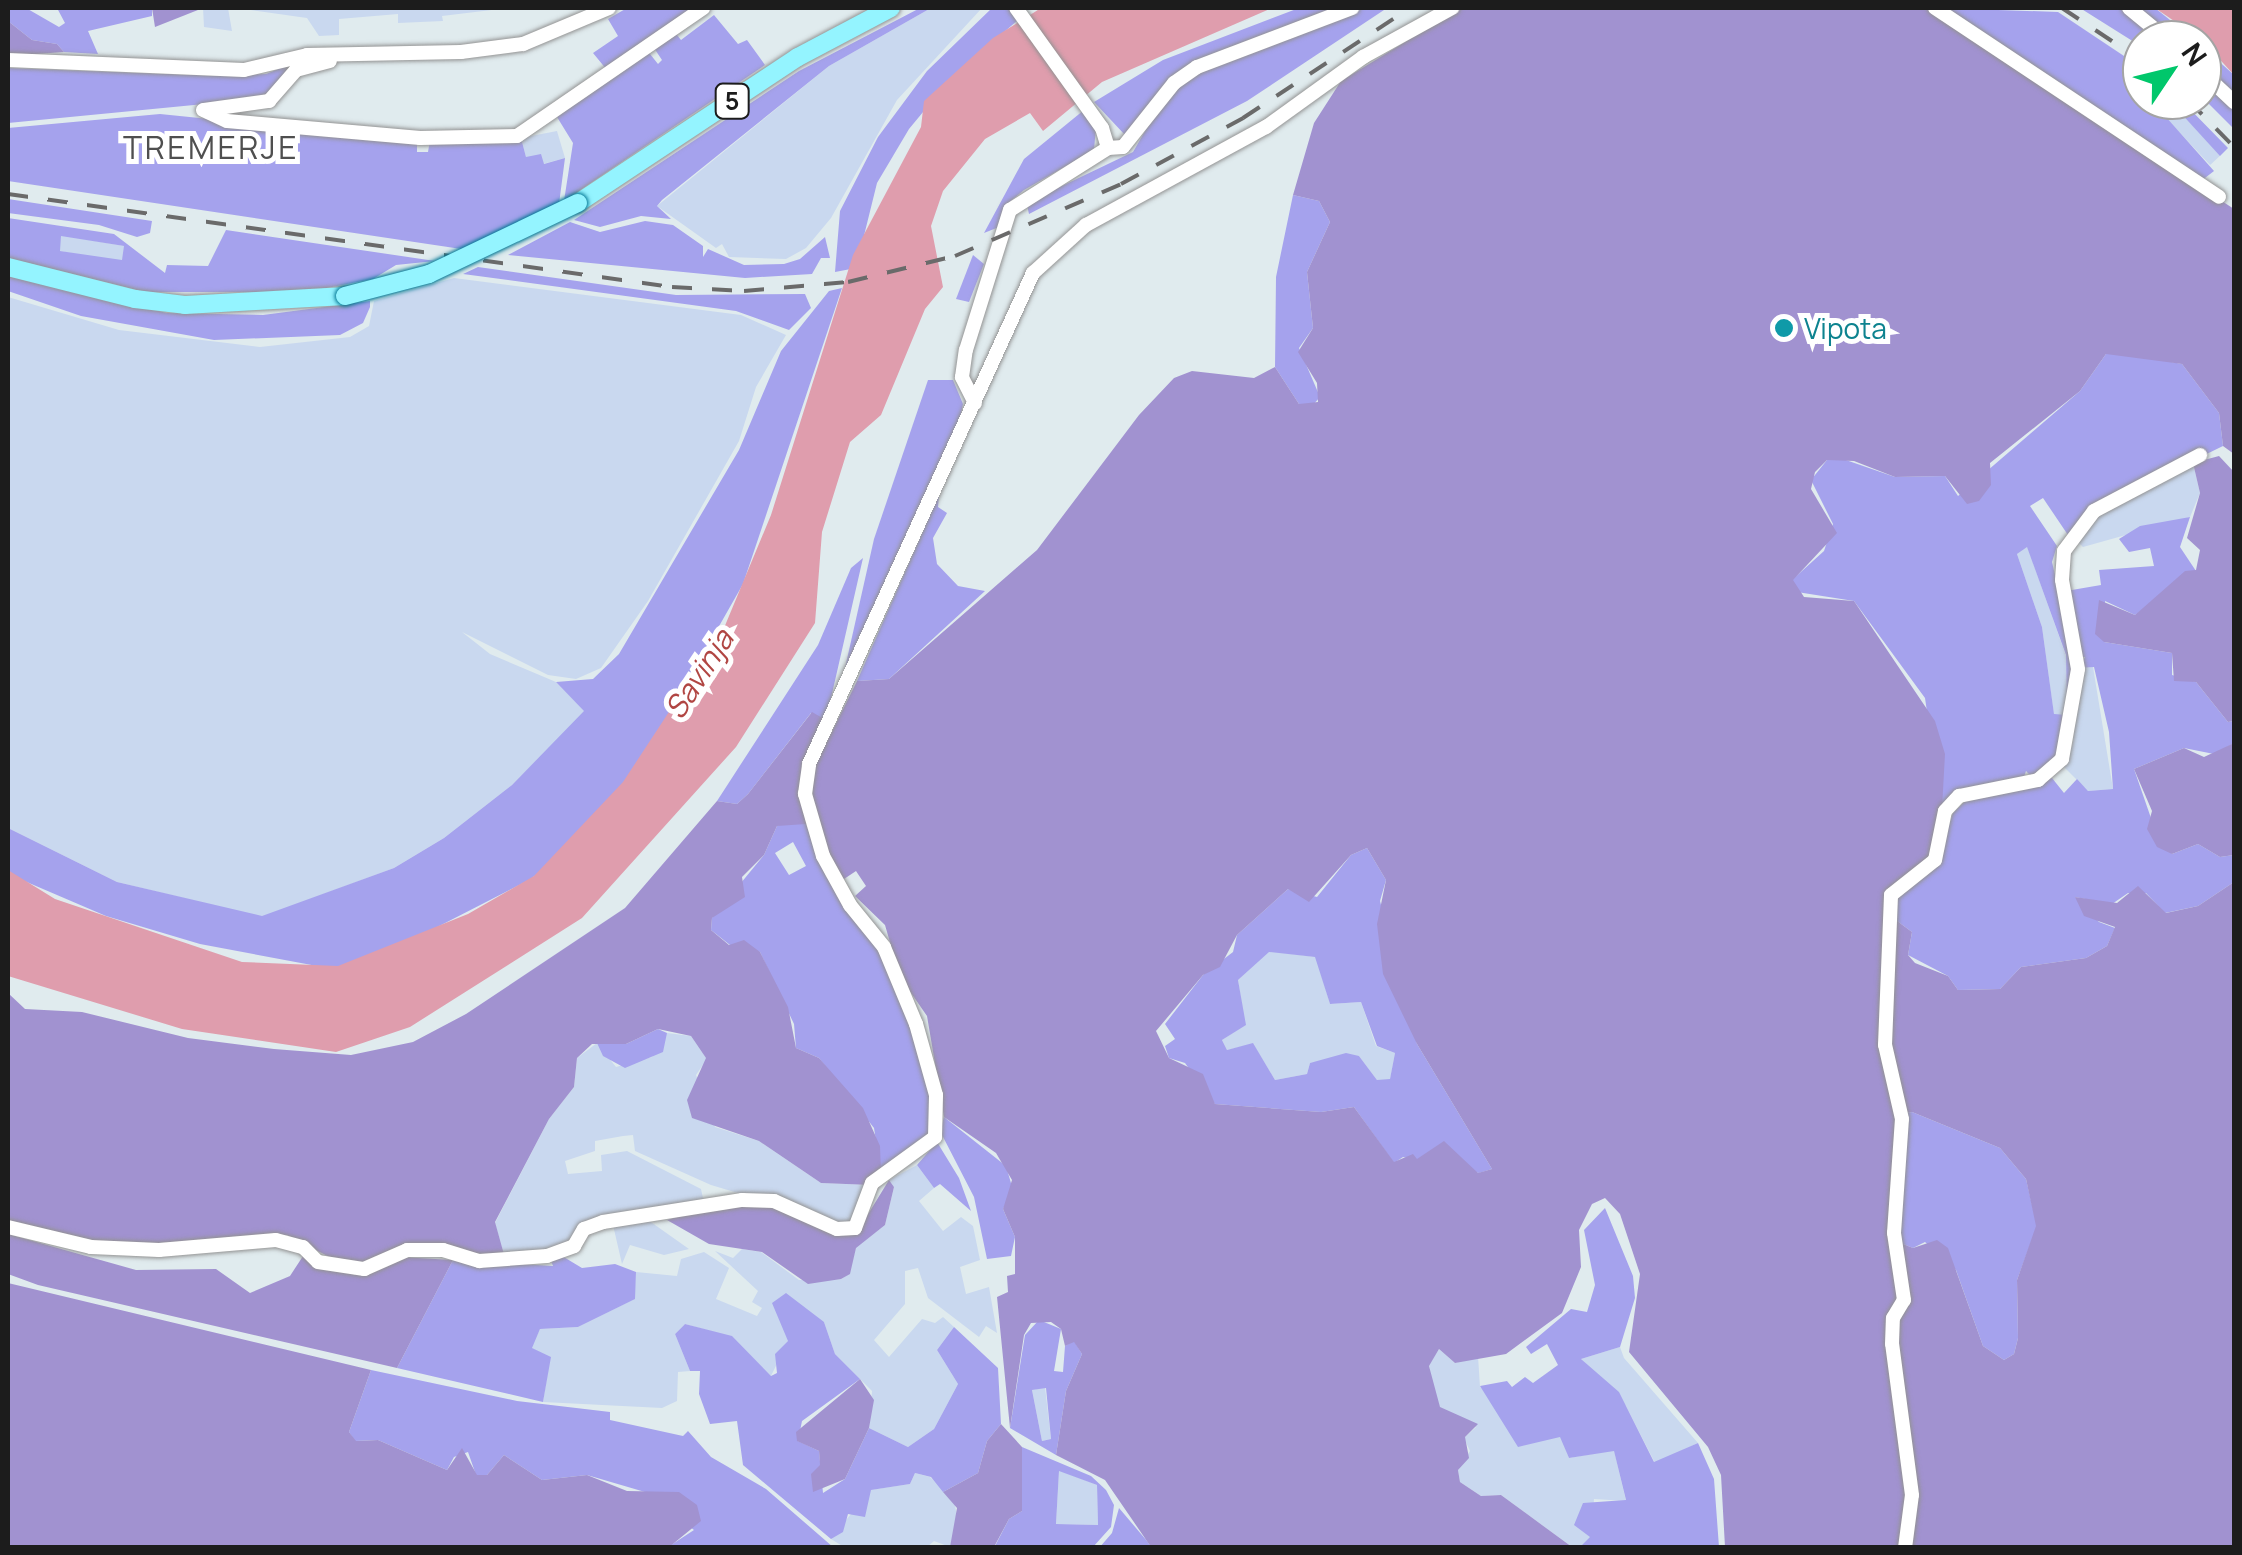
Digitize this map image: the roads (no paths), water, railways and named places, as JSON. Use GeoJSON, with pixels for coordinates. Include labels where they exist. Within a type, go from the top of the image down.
{"type":"FeatureCollection","features":[{"type":"Feature","properties":{"kind":"main road","name":"5"},"geometry":{"type":"LineString","coordinates":[[8,267],[135,300],[185,304],[346,296],[428,274],[578,203],[798,57],[891,8]]}},
{"type":"Feature","properties":{"kind":"street"},"geometry":{"type":"LineString","coordinates":[[8,60],[244,70],[308,55],[523,44],[609,8]]}},
{"type":"Feature","properties":{"kind":"street"},"geometry":{"type":"LineString","coordinates":[[343,56],[296,70],[269,101],[204,110],[227,120],[364,133],[457,140],[517,136],[704,8]]}},
{"type":"Feature","properties":{"kind":"street"},"geometry":{"type":"LineString","coordinates":[[1016,8],[1092,114],[1108,148]]}},
{"type":"Feature","properties":{"kind":"street"},"geometry":{"type":"LineString","coordinates":[[975,403],[962,376],[1001,225],[1036,188],[1070,176],[1108,148],[1128,143],[1174,82],[1196,67],[1352,8]]}},
{"type":"Feature","properties":{"kind":"street"},"geometry":{"type":"LineString","coordinates":[[8,1227],[91,1246],[159,1250],[276,1240],[304,1248],[318,1262],[364,1269],[407,1250],[443,1250],[479,1261],[547,1256],[574,1246],[584,1229],[603,1222],[742,1200],[774,1201],[837,1229],[855,1228],[872,1183],[935,1137],[936,1095],[916,1024],[884,947],[850,905],[823,856],[805,794],[809,764],[1033,274],[1059,244],[1266,127],[1363,58],[1452,8]]}},
{"type":"Feature","properties":{"kind":"street"},"geometry":{"type":"LineString","coordinates":[[1935,8],[2219,197]]}},
{"type":"Feature","properties":{"kind":"street"},"geometry":{"type":"LineString","coordinates":[[1905,1548],[1912,1494],[1892,1344],[1894,1318],[1904,1300],[1894,1233],[1902,1119],[1885,1045],[1891,896],[1936,860],[1944,811],[1959,796],[2038,780],[2062,759],[2078,669],[2062,580],[2064,551],[2094,511],[2200,455]]}},
{"type":"Feature","properties":{"kind":"water","name":"Savinja"},"geometry":{"type":"Polygon","coordinates":[[[1041,8],[1272,8],[1102,82],[1043,131],[1030,113],[985,139],[943,191],[931,226],[943,287],[925,309],[881,415],[850,442],[822,532],[815,623],[736,747],[582,918],[410,1027],[336,1052],[182,1029],[8,976],[8,870],[55,899],[242,962],[338,966],[468,914],[534,876],[623,782],[724,628],[771,515],[853,255],[921,127],[924,101],[993,38],[1041,8]]]}},
{"type":"Feature","properties":{"kind":"water"},"geometry":{"type":"Polygon","coordinates":[[[2155,8],[2234,8],[2234,75],[2222,62],[2222,20],[2173,20],[2155,8]]]}},
{"type":"Feature","properties":{"kind":"railway"},"geometry":{"type":"LineString","coordinates":[[8,194],[672,287],[744,291],[848,282],[955,256],[1121,184],[1243,118],[1410,8]]}},
{"type":"Feature","properties":{"kind":"railway"},"geometry":{"type":"LineString","coordinates":[[2062,8],[2122,48]]}},
{"type":"Feature","properties":{"kind":"railway"},"geometry":{"type":"LineString","coordinates":[[2208,120],[2234,147]]}},
{"type":"Feature","properties":{"kind":"place","name":"Vipota"},"geometry":{"type":"Point","coordinates":[1784,328]}},
{"type":"Feature","properties":{"kind":"district","name":"TREMERJE"},"geometry":{"type":"Point","coordinates":[211,147]}}]}
